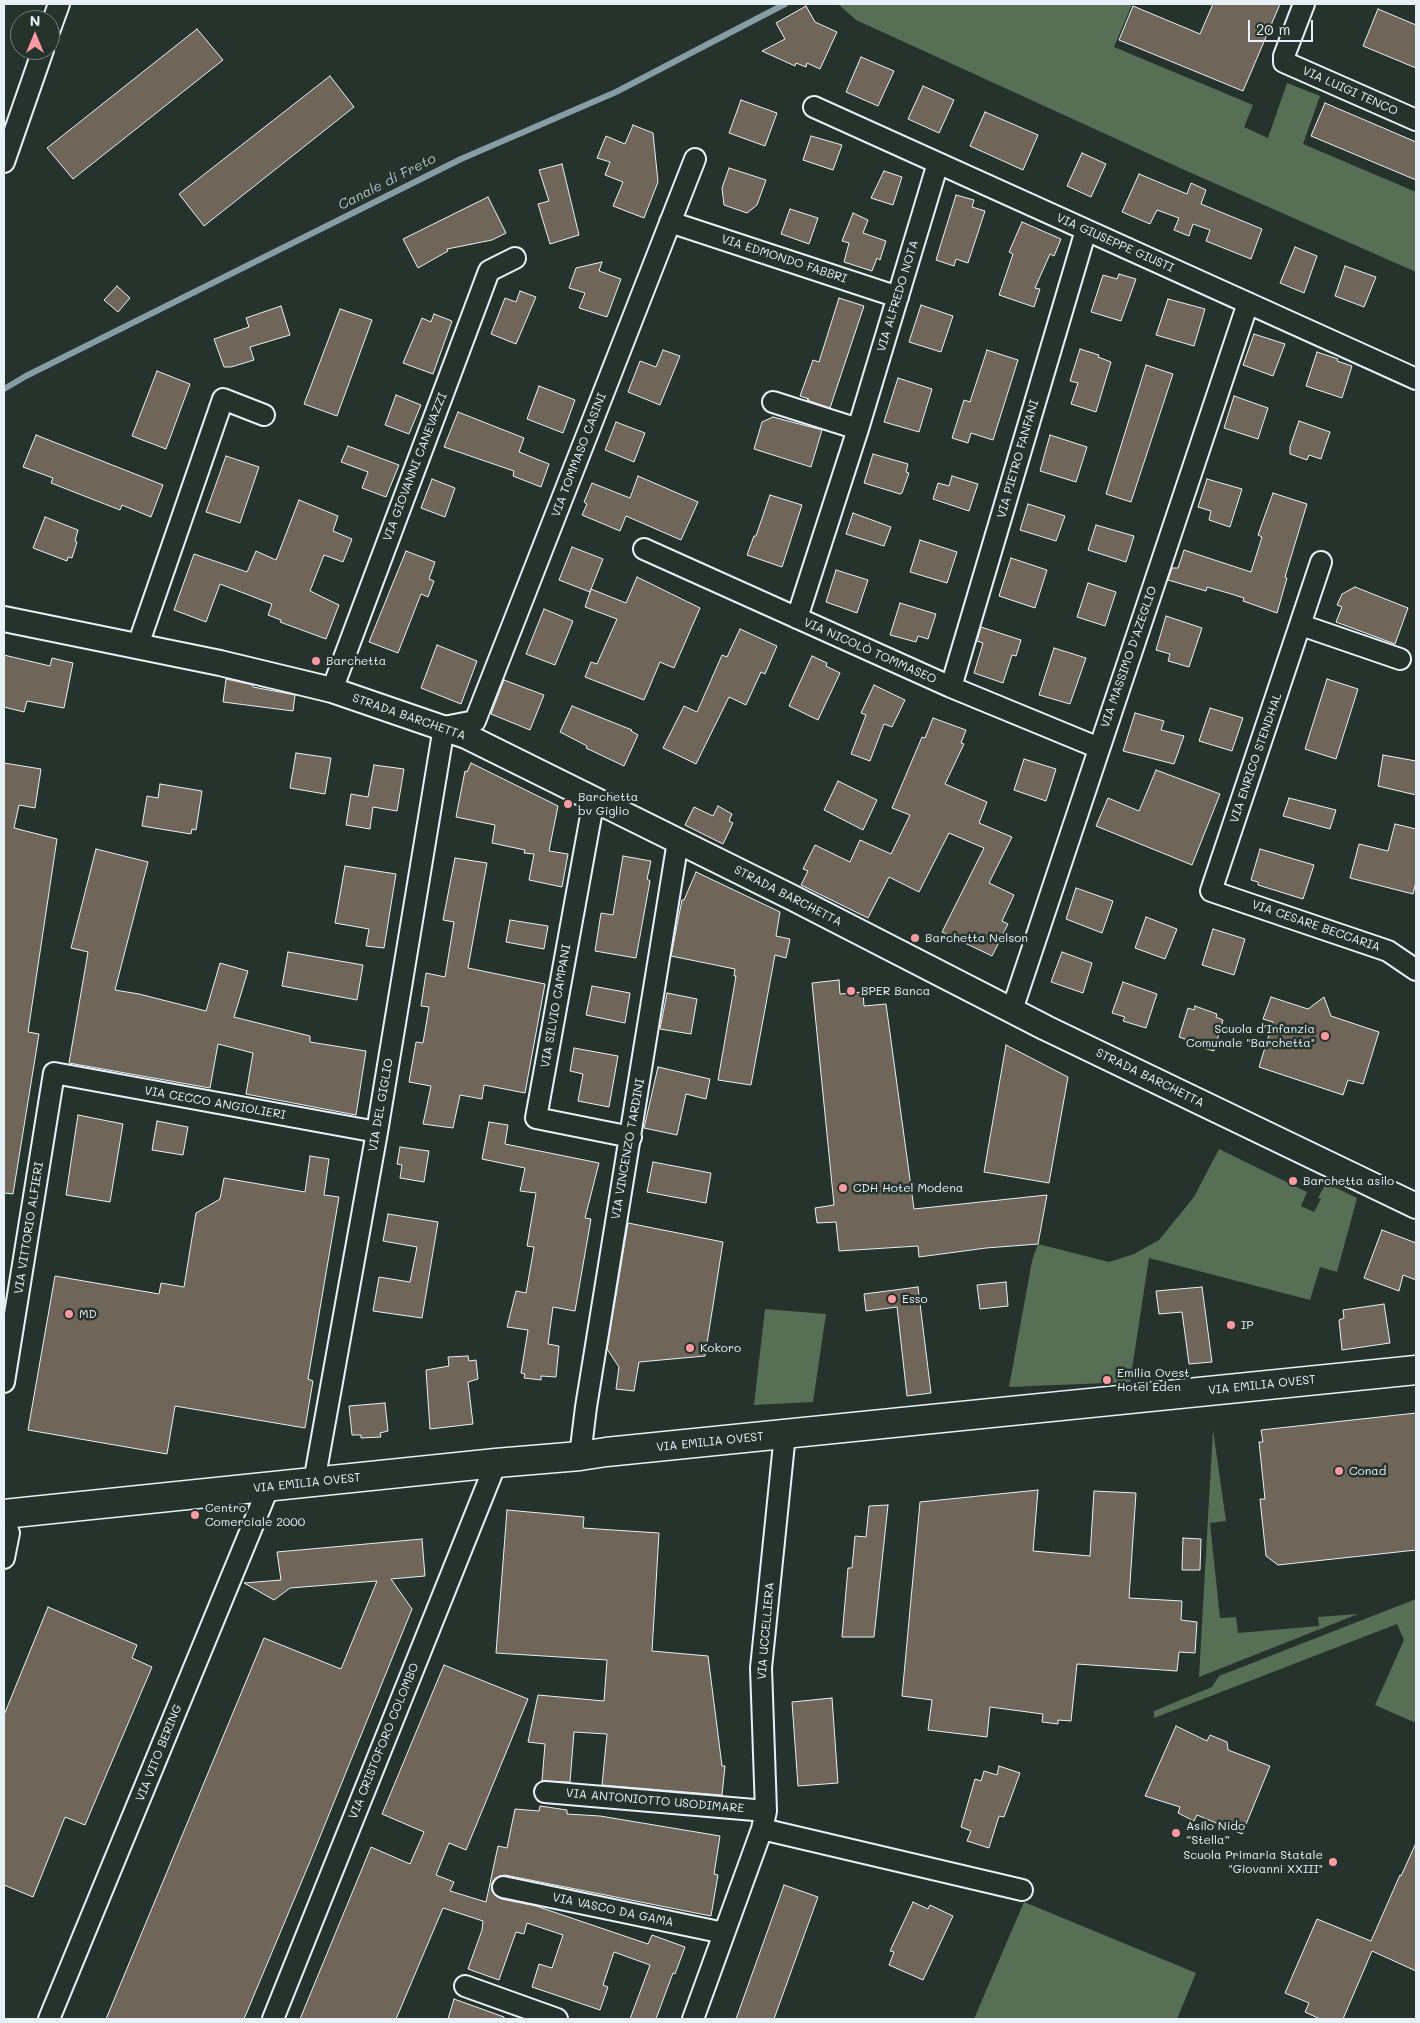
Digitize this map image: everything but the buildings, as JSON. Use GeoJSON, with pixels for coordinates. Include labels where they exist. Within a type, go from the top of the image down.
{"type":"FeatureCollection","features":[{"type":"Feature","properties":{"kind":"main road","name":"VIA EMILIA OVEST"},"geometry":{"type":"LineString","coordinates":[[4,1514],[1416,1370]]}},
{"type":"Feature","properties":{"kind":"street","name":"VIA LUIGI TENCO"},"geometry":{"type":"LineString","coordinates":[[1304,4],[1284,56],[1284,62],[1416,120]]}},
{"type":"Feature","properties":{"kind":"street"},"geometry":{"type":"LineString","coordinates":[[4,162],[40,60]]}},
{"type":"Feature","properties":{"kind":"street","name":"VIA GIUSEPPE GIUSTI"},"geometry":{"type":"LineString","coordinates":[[814,108],[1416,379]]}},
{"type":"Feature","properties":{"kind":"street","name":"VIA TOMMASO CASINI"},"geometry":{"type":"LineString","coordinates":[[444,727],[476,721],[695,160]]}},
{"type":"Feature","properties":{"kind":"street","name":"VIA ALFREDO NOTA"},"geometry":{"type":"LineString","coordinates":[[797,618],[858,429],[938,164]]}},
{"type":"Feature","properties":{"kind":"street","name":"VIA EDMONDO FABBRI"},"geometry":{"type":"LineString","coordinates":[[670,222],[898,297]]}},
{"type":"Feature","properties":{"kind":"street","name":"VIA PIETRO FANFANI"},"geometry":{"type":"LineString","coordinates":[[951,687],[1086,230]]}},
{"type":"Feature","properties":{"kind":"street","name":"VIA GIOVANNI CANEVAZZI"},"geometry":{"type":"LineString","coordinates":[[332,690],[489,271],[515,258]]}},
{"type":"Feature","properties":{"kind":"street","name":"VIA MASSIMO D'AZEGLIO"},"geometry":{"type":"LineString","coordinates":[[1012,1010],[1248,303]]}},
{"type":"Feature","properties":{"kind":"street"},"geometry":{"type":"LineString","coordinates":[[138,645],[223,399],[264,414]]}},
{"type":"Feature","properties":{"kind":"street"},"geometry":{"type":"LineString","coordinates":[[773,402],[858,429]]}},
{"type":"Feature","properties":{"kind":"street","name":"VIA NICOLÒ TOMMASEO"},"geometry":{"type":"LineString","coordinates":[[644,549],[951,687],[1099,748]]}},
{"type":"Feature","properties":{"kind":"street","name":"VIA ENRICO STENDHAL"},"geometry":{"type":"LineString","coordinates":[[1211,891],[1321,562]]}},
{"type":"Feature","properties":{"kind":"street","name":"STRADA BARCHETTA"},"geometry":{"type":"LineString","coordinates":[[4,619],[138,645],[332,690],[466,736],[1012,1010],[1313,1158],[1416,1206]]}},
{"type":"Feature","properties":{"kind":"street"},"geometry":{"type":"LineString","coordinates":[[1301,625],[1400,660]]}},
{"type":"Feature","properties":{"kind":"street","name":"VIA DEL GIGLIO"},"geometry":{"type":"LineString","coordinates":[[314,1482],[377,1132],[444,727]]}},
{"type":"Feature","properties":{"kind":"street","name":"VIA SILVIO CAMPANI"},"geometry":{"type":"LineString","coordinates":[[594,799],[536,1118],[631,1137]]}},
{"type":"Feature","properties":{"kind":"street","name":"VIA VINCENZO TARDINI"},"geometry":{"type":"LineString","coordinates":[[580,1456],[589,1388],[678,841]]}},
{"type":"Feature","properties":{"kind":"street","name":"VIA CESARE BECCARIA"},"geometry":{"type":"LineString","coordinates":[[1211,891],[1388,951],[1416,970]]}},
{"type":"Feature","properties":{"kind":"street","name":"VIA CECCO ANGIOLIERI"},"geometry":{"type":"LineString","coordinates":[[54,1074],[377,1132]]}},
{"type":"Feature","properties":{"kind":"street","name":"VIA VITTORIO ALFIERI"},"geometry":{"type":"LineString","coordinates":[[4,1382],[54,1074]]}},
{"type":"Feature","properties":{"kind":"street","name":"VIA UCCELLIERA"},"geometry":{"type":"LineString","coordinates":[[693,2019],[764,1820],[761,1668],[785,1434]]}},
{"type":"Feature","properties":{"kind":"street","name":"VIA CRISTOFORO COLOMBO"},"geometry":{"type":"LineString","coordinates":[[273,2019],[496,1463]]}},
{"type":"Feature","properties":{"kind":"street","name":"VIA VITO BERING"},"geometry":{"type":"LineString","coordinates":[[49,2019],[269,1486]]}},
{"type":"Feature","properties":{"kind":"street"},"geometry":{"type":"LineString","coordinates":[[4,1520],[9,1533],[4,1558]]}},
{"type":"Feature","properties":{"kind":"street","name":"VIA ANTONIOTTO USODIMARE"},"geometry":{"type":"LineString","coordinates":[[545,1792],[764,1820]]}},
{"type":"Feature","properties":{"kind":"street"},"geometry":{"type":"LineString","coordinates":[[764,1820],[1022,1890]]}},
{"type":"Feature","properties":{"kind":"street","name":"VIA VASCO DA GAMA"},"geometry":{"type":"LineString","coordinates":[[502,1887],[724,1933]]}},
{"type":"Feature","properties":{"kind":"street"},"geometry":{"type":"LineString","coordinates":[[465,1986],[557,2019]]}},
{"type":"Feature","properties":{"kind":"green space"},"geometry":{"type":"Polygon","coordinates":[[[838,4],[1132,4],[1114,47],[1253,105],[1244,127],[1268,138],[1287,83],[1320,96],[1303,144],[1416,192],[1416,272],[1180,168],[856,20],[838,4]]]}},
{"type":"Feature","properties":{"kind":"green space"},"geometry":{"type":"Polygon","coordinates":[[[1219,1149],[1307,1192],[1301,1206],[1314,1212],[1321,1199],[1318,1198],[1326,1183],[1357,1198],[1337,1272],[1320,1267],[1310,1300],[1149,1258],[1130,1382],[1009,1387],[1032,1261],[1038,1244],[1109,1262],[1134,1254],[1159,1240],[1194,1197],[1219,1149]]]}},
{"type":"Feature","properties":{"kind":"green space"},"geometry":{"type":"Polygon","coordinates":[[[765,1309],[826,1314],[813,1402],[754,1405],[765,1309]]]}},
{"type":"Feature","properties":{"kind":"green space"},"geometry":{"type":"Polygon","coordinates":[[[1213,1430],[1226,1521],[1210,1523],[1220,1618],[1236,1617],[1238,1633],[1319,1626],[1318,1617],[1358,1614],[1199,1677],[1213,1430]]]}},
{"type":"Feature","properties":{"kind":"green space"},"geometry":{"type":"Polygon","coordinates":[[[1416,1599],[1416,1723],[1375,1705],[1404,1640],[1397,1624],[1154,1718],[1154,1711],[1212,1687],[1219,1676],[1416,1599]]]}},
{"type":"Feature","properties":{"kind":"green space"},"geometry":{"type":"Polygon","coordinates":[[[1024,1902],[1196,1973],[1177,2019],[974,2019],[1024,1902]]]}},
{"type":"Feature","properties":{"kind":"waterway","name":"Canale di Freto"},"geometry":{"type":"LineString","coordinates":[[4,389],[26,376],[461,159],[616,92],[785,4]]}},
{"type":"Feature","properties":{"kind":"place","name":"Barchetta"},"geometry":{"type":"Point","coordinates":[316,661]}},
{"type":"Feature","properties":{"kind":"place","name":"Barchetta bv Giglio"},"geometry":{"type":"Point","coordinates":[568,804]}},
{"type":"Feature","properties":{"kind":"place","name":"Barchetta Nelson"},"geometry":{"type":"Point","coordinates":[915,938]}},
{"type":"Feature","properties":{"kind":"place","name":"BPER Banca"},"geometry":{"type":"Point","coordinates":[851,991]}},
{"type":"Feature","properties":{"kind":"place","name":"Scuola d'Infanzia Comunale \"Barchetta\""},"geometry":{"type":"Point","coordinates":[1325,1036]}},
{"type":"Feature","properties":{"kind":"place","name":"Barchetta asilo"},"geometry":{"type":"Point","coordinates":[1293,1181]}},
{"type":"Feature","properties":{"kind":"place","name":"CDH Hotel Modena"},"geometry":{"type":"Point","coordinates":[843,1188]}},
{"type":"Feature","properties":{"kind":"place","name":"Esso"},"geometry":{"type":"Point","coordinates":[892,1299]}},
{"type":"Feature","properties":{"kind":"place","name":"MD"},"geometry":{"type":"Point","coordinates":[69,1314]}},
{"type":"Feature","properties":{"kind":"place","name":"IP"},"geometry":{"type":"Point","coordinates":[1231,1325]}},
{"type":"Feature","properties":{"kind":"place","name":"Kokoro"},"geometry":{"type":"Point","coordinates":[690,1348]}},
{"type":"Feature","properties":{"kind":"place","name":"Emilia Ovest Hotel Eden"},"geometry":{"type":"Point","coordinates":[1107,1380]}},
{"type":"Feature","properties":{"kind":"place","name":"Conad"},"geometry":{"type":"Point","coordinates":[1339,1471]}},
{"type":"Feature","properties":{"kind":"place","name":"Centro Comerciale 2000"},"geometry":{"type":"Point","coordinates":[195,1515]}},
{"type":"Feature","properties":{"kind":"place","name":"Asilo Nido “Stella”"},"geometry":{"type":"Point","coordinates":[1176,1833]}},
{"type":"Feature","properties":{"kind":"place","name":"Scuola Primaria Statale \"Giovanni XXIII\""},"geometry":{"type":"Point","coordinates":[1333,1862]}}]}
